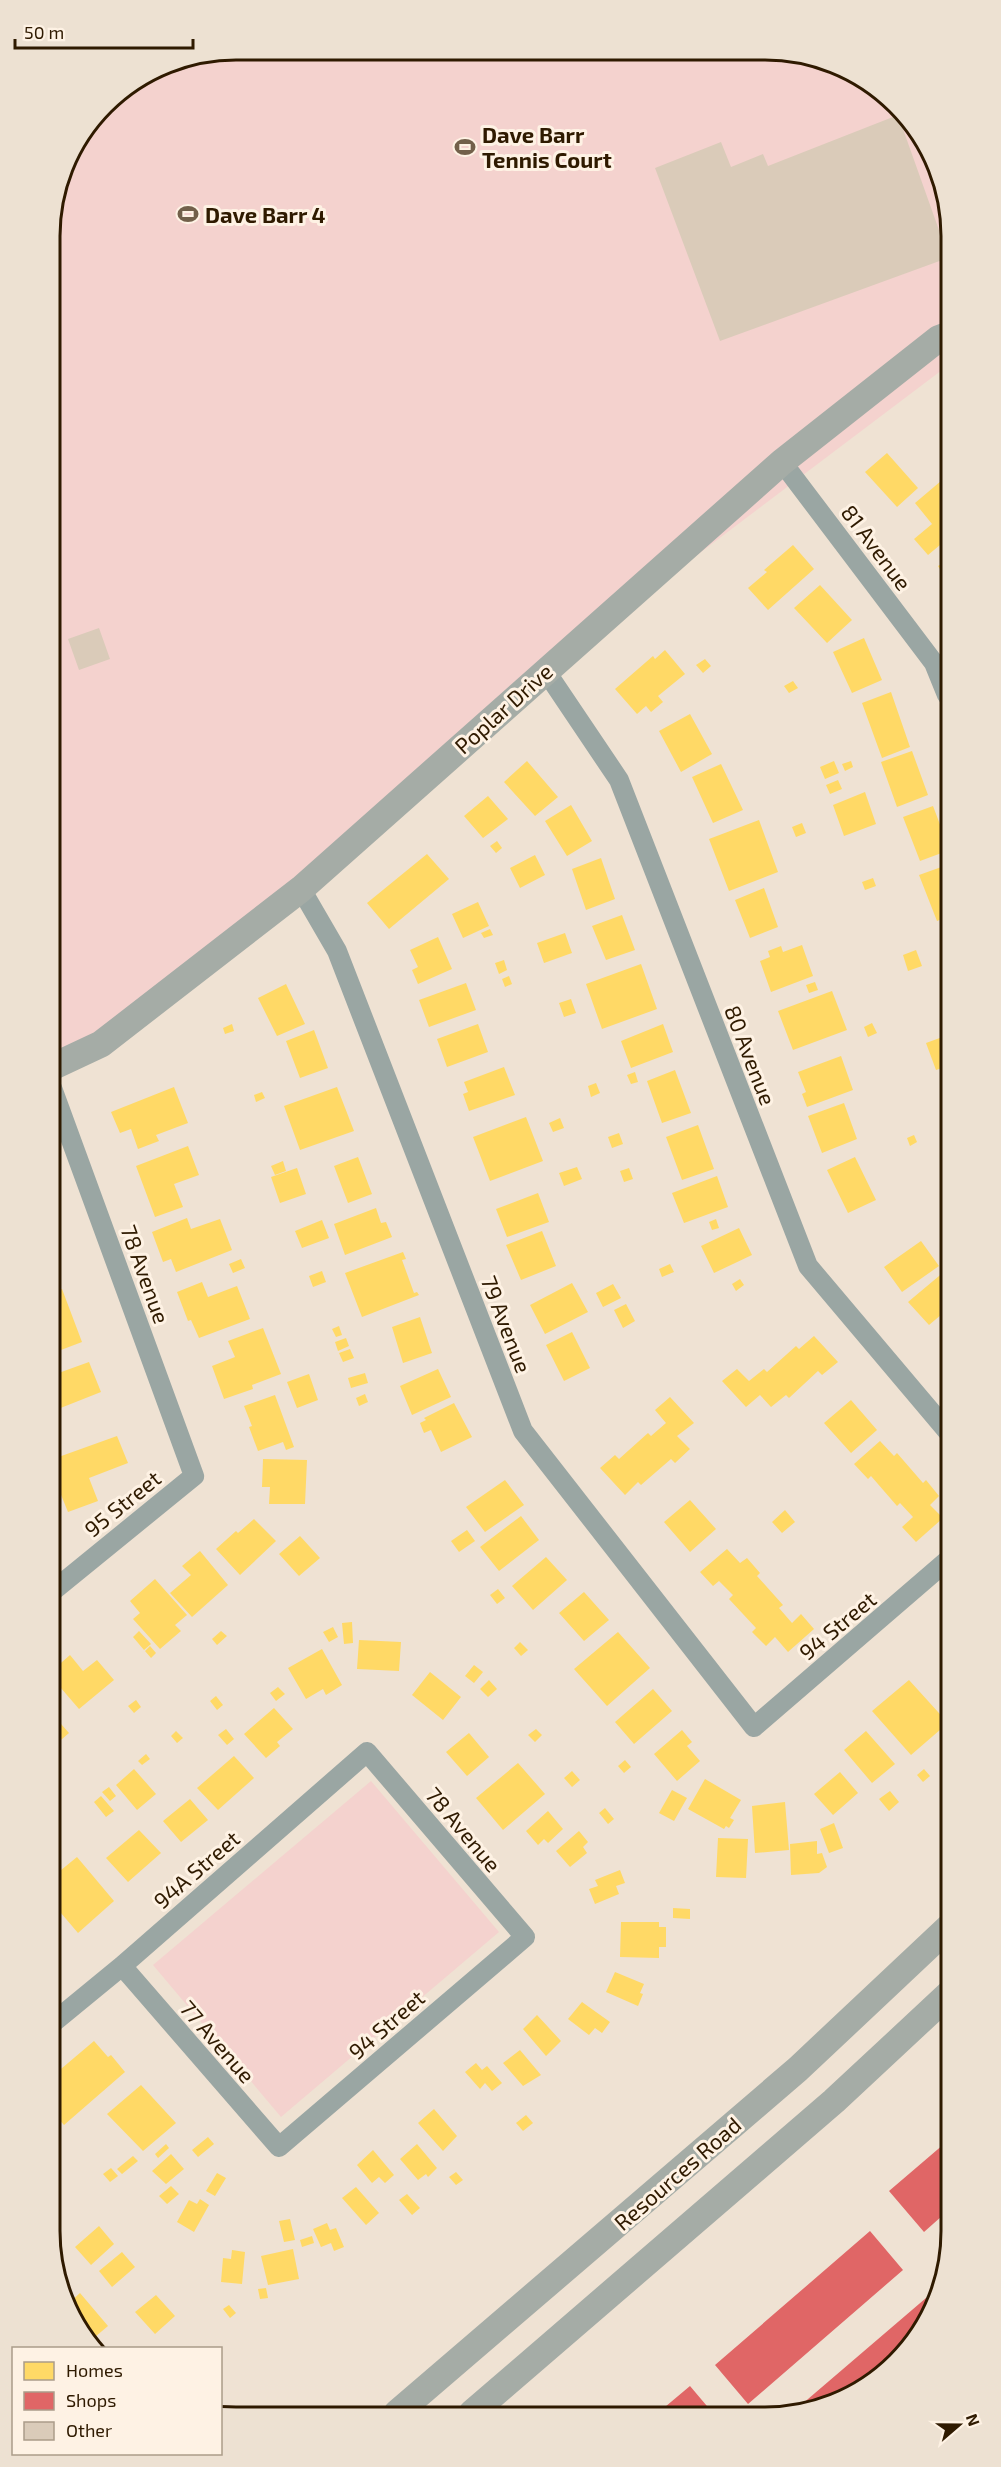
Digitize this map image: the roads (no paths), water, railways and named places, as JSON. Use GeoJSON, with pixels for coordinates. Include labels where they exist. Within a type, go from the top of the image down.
{"type":"FeatureCollection","features":[{"type":"Feature","properties":{"kind":"main road","name":"Poplar Drive"},"geometry":{"type":"LineString","coordinates":[[60,1063],[101,1044],[301,889],[782,462],[941,338]]}},
{"type":"Feature","properties":{"kind":"main road","name":"Resources Road"},"geometry":{"type":"LineString","coordinates":[[404,2407],[798,2070],[941,1935]]}},
{"type":"Feature","properties":{"kind":"main road"},"geometry":{"type":"LineString","coordinates":[[479,2407],[834,2102],[941,2001]]}},
{"type":"Feature","properties":{"kind":"street","name":"81 Avenue"},"geometry":{"type":"LineString","coordinates":[[782,462],[934,663],[941,680]]}},
{"type":"Feature","properties":{"kind":"street","name":"80 Avenue"},"geometry":{"type":"LineString","coordinates":[[545,670],[619,780],[807,1266],[941,1424]]}},
{"type":"Feature","properties":{"kind":"street","name":"79 Avenue"},"geometry":{"type":"LineString","coordinates":[[301,889],[337,951],[523,1431],[754,1727]]}},
{"type":"Feature","properties":{"kind":"street","name":"78 Avenue"},"geometry":{"type":"LineString","coordinates":[[60,1110],[194,1476]]}},
{"type":"Feature","properties":{"kind":"street","name":"95 Street"},"geometry":{"type":"LineString","coordinates":[[60,1585],[194,1476]]}},
{"type":"Feature","properties":{"kind":"street","name":"94 Street"},"geometry":{"type":"LineString","coordinates":[[754,1727],[941,1566]]}},
{"type":"Feature","properties":{"kind":"street","name":"78 Avenue"},"geometry":{"type":"LineString","coordinates":[[367,1752],[525,1937]]}},
{"type":"Feature","properties":{"kind":"street","name":"94A Street"},"geometry":{"type":"LineString","coordinates":[[60,2016],[122,1966],[367,1752]]}},
{"type":"Feature","properties":{"kind":"street","name":"94 Street"},"geometry":{"type":"LineString","coordinates":[[279,2147],[525,1937]]}},
{"type":"Feature","properties":{"kind":"street","name":"77 Avenue"},"geometry":{"type":"LineString","coordinates":[[122,1966],[279,2147]]}},
{"type":"Feature","properties":{"kind":"place","name":"Dave Barr Tennis Court"},"geometry":{"type":"Point","coordinates":[465,147]}},
{"type":"Feature","properties":{"kind":"place","name":"Dave Barr 4"},"geometry":{"type":"Point","coordinates":[188,214]}}]}
